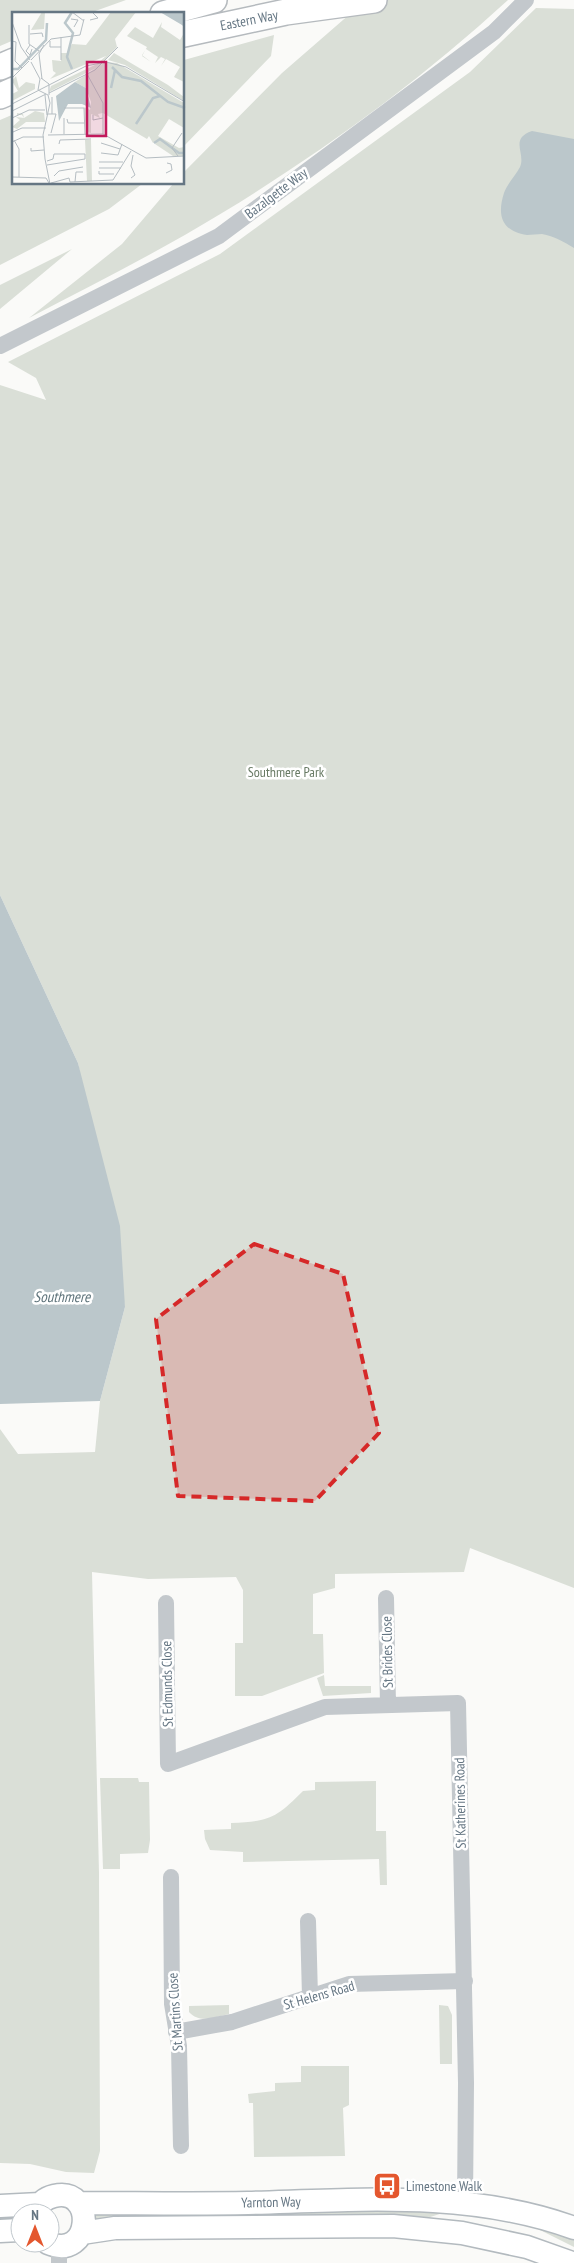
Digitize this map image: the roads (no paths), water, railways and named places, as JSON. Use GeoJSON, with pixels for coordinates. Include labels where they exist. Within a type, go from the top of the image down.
{"type":"FeatureCollection","features":[{"type":"Feature","properties":{"kind":"main road","name":"Eastern Way"},"geometry":{"type":"LineString","coordinates":[[185,34],[286,12],[374,0]]}},
{"type":"Feature","properties":{"kind":"main road"},"geometry":{"type":"LineString","coordinates":[[169,12],[209,1]]}},
{"type":"Feature","properties":{"kind":"main road"},"geometry":{"type":"LineString","coordinates":[[0,67],[12,62]]}},
{"type":"Feature","properties":{"kind":"main road"},"geometry":{"type":"LineString","coordinates":[[0,96],[12,91]]}},
{"type":"Feature","properties":{"kind":"street","name":"Bazalgette Way"},"geometry":{"type":"LineString","coordinates":[[0,346],[219,236],[494,32],[526,0]]}},
{"type":"Feature","properties":{"kind":"street","name":"St Brides Close"},"geometry":{"type":"LineString","coordinates":[[386,1598],[388,1705]]}},
{"type":"Feature","properties":{"kind":"street","name":"St Edmunds Close"},"geometry":{"type":"LineString","coordinates":[[166,1603],[168,1764]]}},
{"type":"Feature","properties":{"kind":"street","name":"St Katherines Road"},"geometry":{"type":"LineString","coordinates":[[168,1764],[325,1707],[458,1703],[464,1981],[465,2202]]}},
{"type":"Feature","properties":{"kind":"street","name":"St Martins Close"},"geometry":{"type":"LineString","coordinates":[[171,1878],[172,2004],[179,2046],[181,2146]]}},
{"type":"Feature","properties":{"kind":"street"},"geometry":{"type":"LineString","coordinates":[[308,1921],[310,1997]]}},
{"type":"Feature","properties":{"kind":"street","name":"St Helens Road"},"geometry":{"type":"LineString","coordinates":[[176,2032],[232,2022],[349,1984],[464,1981]]}},
{"type":"Feature","properties":{"kind":"street","name":"Yarnton Way"},"geometry":{"type":"LineString","coordinates":[[43,2203],[48,2197],[59,2195],[69,2197],[78,2203],[372,2199],[465,2202],[535,2216],[574,2228]]}},
{"type":"Feature","properties":{"kind":"street"},"geometry":{"type":"LineString","coordinates":[[462,2233],[465,2202]]}},
{"type":"Feature","properties":{"kind":"street"},"geometry":{"type":"LineString","coordinates":[[78,2203],[85,2217],[82,2233]]}},
{"type":"Feature","properties":{"kind":"street","name":"Yarnton Way"},"geometry":{"type":"LineString","coordinates":[[60,2248],[72,2242],[82,2233],[115,2228],[393,2226],[462,2233],[527,2247],[572,2263]]}},
{"type":"Feature","properties":{"kind":"water"},"geometry":{"type":"Polygon","coordinates":[[[532,131],[574,139],[574,248],[546,235],[518,233],[506,226],[503,221],[501,215],[502,201],[507,186],[520,167],[521,138],[532,131]]]}},
{"type":"Feature","properties":{"kind":"water","name":"Southmere"},"geometry":{"type":"Polygon","coordinates":[[[0,895],[78,1063],[120,1226],[125,1307],[100,1401],[0,1404],[0,895]]]}},
{"type":"Feature","properties":{"kind":"place","name":"Limestone Walk"},"geometry":{"type":"Point","coordinates":[387,2186]}},
{"type":"Feature","properties":{"kind":"park label","name":"Southmere Park"},"geometry":{"type":"Point","coordinates":[286,772]}}]}
